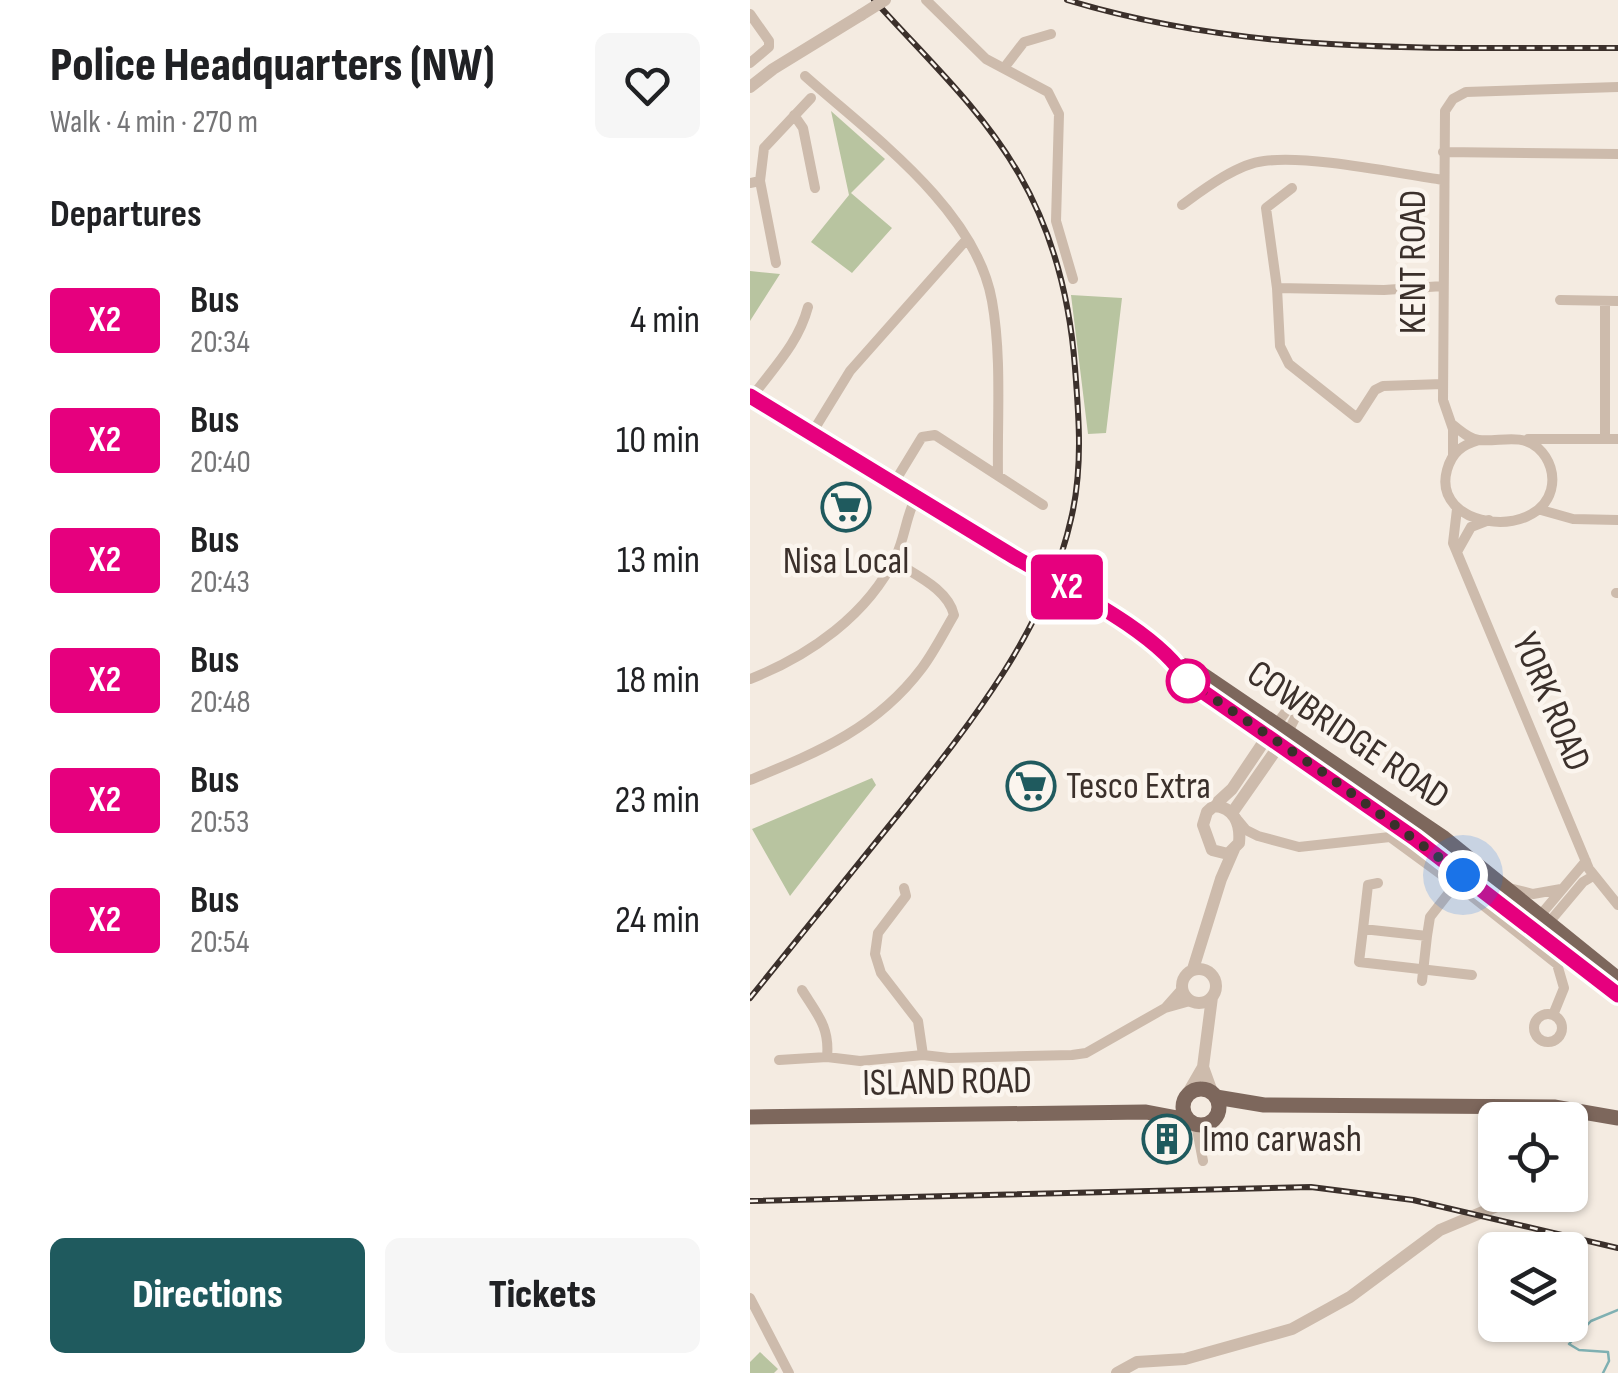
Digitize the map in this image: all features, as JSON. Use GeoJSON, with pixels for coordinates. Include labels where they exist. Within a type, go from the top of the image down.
{"type":"FeatureCollection","features":[{"type":"Feature","properties":{"kind":"main road","name":"COWBRIDGE ROAD"},"geometry":{"type":"LineString","coordinates":[[751,396],[1100,606],[1178,664],[1186,680],[1278,734],[1414,838],[1618,979]]}},
{"type":"Feature","properties":{"kind":"main road","name":"COWBRIDGE ROAD"},"geometry":{"type":"LineString","coordinates":[[1278,734],[1305,743],[1444,838],[1508,888],[1540,925],[1618,995]]}},
{"type":"Feature","properties":{"kind":"main road"},"geometry":{"type":"LineString","coordinates":[[1146,1112],[1186,1098],[1199,1088],[1264,1105],[1478,1112]]}},
{"type":"Feature","properties":{"kind":"main road"},"geometry":{"type":"LineString","coordinates":[[1202,1121],[1219,1104],[1214,1094]]}},
{"type":"Feature","properties":{"kind":"main road"},"geometry":{"type":"LineString","coordinates":[[1186,1098],[1183,1110],[1202,1121]]}},
{"type":"Feature","properties":{"kind":"main road"},"geometry":{"type":"LineString","coordinates":[[1146,1112],[1202,1121],[1264,1105]]}},
{"type":"Feature","properties":{"kind":"main road","name":"ISLAND ROAD"},"geometry":{"type":"LineString","coordinates":[[750,1117],[1146,1112]]}},
{"type":"Feature","properties":{"kind":"main road"},"geometry":{"type":"LineString","coordinates":[[1588,1116],[1618,1118]]}},
{"type":"Feature","properties":{"kind":"street"},"geometry":{"type":"LineString","coordinates":[[750,88],[772,69],[884,0]]}},
{"type":"Feature","properties":{"kind":"street"},"geometry":{"type":"LineString","coordinates":[[926,0],[986,59],[1048,92],[1059,114],[1056,221],[1073,279]]}},
{"type":"Feature","properties":{"kind":"street"},"geometry":{"type":"LineString","coordinates":[[750,14],[769,41],[769,48],[750,63]]}},
{"type":"Feature","properties":{"kind":"street"},"geometry":{"type":"LineString","coordinates":[[1004,68],[1024,42],[1051,34]]}},
{"type":"Feature","properties":{"kind":"street"},"geometry":{"type":"LineString","coordinates":[[805,76],[915,174],[967,239],[988,284],[996,336],[998,476]]}},
{"type":"Feature","properties":{"kind":"street","name":"KENT ROAD"},"geometry":{"type":"LineString","coordinates":[[1453,455],[1452,425],[1445,412],[1443,384],[1445,111],[1466,92],[1618,87]]}},
{"type":"Feature","properties":{"kind":"street"},"geometry":{"type":"LineString","coordinates":[[776,264],[755,182],[764,148],[811,98]]}},
{"type":"Feature","properties":{"kind":"street"},"geometry":{"type":"LineString","coordinates":[[794,115],[803,128],[805,172],[815,188]]}},
{"type":"Feature","properties":{"kind":"street"},"geometry":{"type":"LineString","coordinates":[[1443,152],[1618,154]]}},
{"type":"Feature","properties":{"kind":"street"},"geometry":{"type":"LineString","coordinates":[[1182,205],[1262,160],[1328,164],[1443,180]]}},
{"type":"Feature","properties":{"kind":"street"},"geometry":{"type":"LineString","coordinates":[[1292,188],[1266,208],[1280,346],[1289,364],[1357,418],[1375,390],[1383,386],[1443,384]]}},
{"type":"Feature","properties":{"kind":"street"},"geometry":{"type":"LineString","coordinates":[[812,433],[850,371],[967,239]]}},
{"type":"Feature","properties":{"kind":"street"},"geometry":{"type":"LineString","coordinates":[[773,250],[788,247]]}},
{"type":"Feature","properties":{"kind":"street"},"geometry":{"type":"LineString","coordinates":[[1276,288],[1384,290],[1443,286]]}},
{"type":"Feature","properties":{"kind":"street"},"geometry":{"type":"LineString","coordinates":[[1522,439],[1545,456],[1553,475],[1551,492],[1540,510],[1524,518],[1490,520],[1457,509],[1445,484],[1453,455],[1466,444],[1479,440],[1522,439],[1612,439],[1612,301],[1560,300]]}},
{"type":"Feature","properties":{"kind":"street"},"geometry":{"type":"LineString","coordinates":[[751,396],[788,353],[808,308]]}},
{"type":"Feature","properties":{"kind":"street"},"geometry":{"type":"LineString","coordinates":[[1452,425],[1479,440]]}},
{"type":"Feature","properties":{"kind":"street"},"geometry":{"type":"LineString","coordinates":[[894,483],[922,437],[935,435],[1043,505]]}},
{"type":"Feature","properties":{"kind":"street"},"geometry":{"type":"LineString","coordinates":[[750,678],[802,656],[868,598],[894,561],[906,514],[916,496]]}},
{"type":"Feature","properties":{"kind":"street","name":"YORK ROAD"},"geometry":{"type":"LineString","coordinates":[[1457,509],[1453,543],[1481,614],[1586,862],[1618,905]]}},
{"type":"Feature","properties":{"kind":"street"},"geometry":{"type":"LineString","coordinates":[[1540,510],[1584,520],[1618,520]]}},
{"type":"Feature","properties":{"kind":"street"},"geometry":{"type":"LineString","coordinates":[[1458,550],[1471,527],[1490,520]]}},
{"type":"Feature","properties":{"kind":"street"},"geometry":{"type":"LineString","coordinates":[[750,780],[846,738],[871,722],[922,668],[954,610],[943,594],[894,561]]}},
{"type":"Feature","properties":{"kind":"street"},"geometry":{"type":"LineString","coordinates":[[1206,1022],[1189,998],[1184,976],[1193,970],[1221,879],[1236,846],[1234,815],[1298,695]]}},
{"type":"Feature","properties":{"kind":"street"},"geometry":{"type":"LineString","coordinates":[[1221,879],[1203,825],[1207,812],[1304,709],[1301,733],[1305,743]]}},
{"type":"Feature","properties":{"kind":"street"},"geometry":{"type":"LineString","coordinates":[[1214,806],[1234,815],[1246,830],[1258,836],[1306,848],[1390,837],[1451,882],[1451,890],[1430,918],[1422,975]]}},
{"type":"Feature","properties":{"kind":"street"},"geometry":{"type":"LineString","coordinates":[[1214,852],[1228,854],[1258,836]]}},
{"type":"Feature","properties":{"kind":"street"},"geometry":{"type":"LineString","coordinates":[[1540,925],[1563,888],[1586,862]]}},
{"type":"Feature","properties":{"kind":"street"},"geometry":{"type":"LineString","coordinates":[[1540,925],[1593,876]]}},
{"type":"Feature","properties":{"kind":"street"},"geometry":{"type":"LineString","coordinates":[[1378,883],[1368,885],[1359,962],[1422,975],[1472,975]]}},
{"type":"Feature","properties":{"kind":"street"},"geometry":{"type":"LineString","coordinates":[[1508,888],[1534,894],[1563,888]]}},
{"type":"Feature","properties":{"kind":"street"},"geometry":{"type":"LineString","coordinates":[[1451,890],[1464,890],[1558,964],[1564,988],[1553,1014]]}},
{"type":"Feature","properties":{"kind":"street"},"geometry":{"type":"LineString","coordinates":[[908,893],[878,932],[876,954],[882,973],[918,1021],[923,1055]]}},
{"type":"Feature","properties":{"kind":"street"},"geometry":{"type":"LineString","coordinates":[[1186,1098],[1203,1067],[1206,1022],[1216,987],[1207,929]]}},
{"type":"Feature","properties":{"kind":"street"},"geometry":{"type":"LineString","coordinates":[[1363,929],[1427,936]]}},
{"type":"Feature","properties":{"kind":"street"},"geometry":{"type":"LineString","coordinates":[[1193,970],[1211,972]]}},
{"type":"Feature","properties":{"kind":"street"},"geometry":{"type":"LineString","coordinates":[[779,1062],[923,1055],[1072,1056],[1108,1042],[1165,1008],[1189,998],[1207,1001],[1212,996]]}},
{"type":"Feature","properties":{"kind":"street"},"geometry":{"type":"LineString","coordinates":[[803,997],[821,1015],[828,1043],[826,1057]]}},
{"type":"Feature","properties":{"kind":"street"},"geometry":{"type":"LineString","coordinates":[[1203,1067],[1214,1094]]}},
{"type":"Feature","properties":{"kind":"street"},"geometry":{"type":"LineString","coordinates":[[1202,1121],[1203,1161]]}},
{"type":"Feature","properties":{"kind":"street"},"geometry":{"type":"LineString","coordinates":[[1117,1373],[1137,1362],[1185,1359],[1292,1329],[1350,1297],[1440,1230],[1483,1212]]}},
{"type":"Feature","properties":{"kind":"street"},"geometry":{"type":"LineString","coordinates":[[750,1298],[789,1373]]}},
{"type":"Feature","properties":{"kind":"green space"},"geometry":{"type":"Polygon","coordinates":[[[831,111],[885,159],[851,193],[892,228],[852,273],[811,242],[849,195],[831,111]]]}},
{"type":"Feature","properties":{"kind":"green space"},"geometry":{"type":"Polygon","coordinates":[[[750,271],[780,274],[750,321],[750,271]]]}},
{"type":"Feature","properties":{"kind":"green space"},"geometry":{"type":"Polygon","coordinates":[[[1071,295],[1122,298],[1106,433],[1088,434],[1071,295]]]}},
{"type":"Feature","properties":{"kind":"green space"},"geometry":{"type":"Polygon","coordinates":[[[872,778],[876,785],[790,896],[752,829],[872,778]]]}},
{"type":"Feature","properties":{"kind":"green space"},"geometry":{"type":"Polygon","coordinates":[[[760,1352],[778,1369],[774,1373],[750,1373],[750,1362],[760,1352]]]}},
{"type":"Feature","properties":{"kind":"waterway"},"geometry":{"type":"LineString","coordinates":[[1603,1373],[1609,1361],[1608,1352],[1579,1350],[1569,1344],[1591,1321],[1618,1310]]}},
{"type":"Feature","properties":{"kind":"railway"},"geometry":{"type":"LineString","coordinates":[[750,998],[924,783],[1001,676],[1043,600],[1059,560],[1077,481],[1079,425],[1073,343],[1058,268],[1031,196],[987,127],[874,0]]}},
{"type":"Feature","properties":{"kind":"railway"},"geometry":{"type":"LineString","coordinates":[[1067,0],[1136,18],[1272,40],[1409,47],[1618,48]]}},
{"type":"Feature","properties":{"kind":"railway"},"geometry":{"type":"LineString","coordinates":[[750,1201],[1311,1187],[1413,1200],[1618,1248]]}},
{"type":"Feature","properties":{"kind":"bus line","name":"X2"},"geometry":{"type":"LineString","coordinates":[[750,396],[1100,606],[1178,664],[1186,680],[1414,838],[1618,995]]}},
{"type":"Feature","properties":{"kind":"place","name":"Nisa Local"},"geometry":{"type":"Point","coordinates":[846,507]}},
{"type":"Feature","properties":{"kind":"place","name":"Tesco Extra"},"geometry":{"type":"Point","coordinates":[1031,786]}},
{"type":"Feature","properties":{"kind":"place","name":"Imo carwash"},"geometry":{"type":"Point","coordinates":[1167,1139]}},
{"type":"Feature","properties":{"kind":"route"},"geometry":{"type":"LineString","coordinates":[[1188,681],[1321,771],[1463,875]]}}]}
